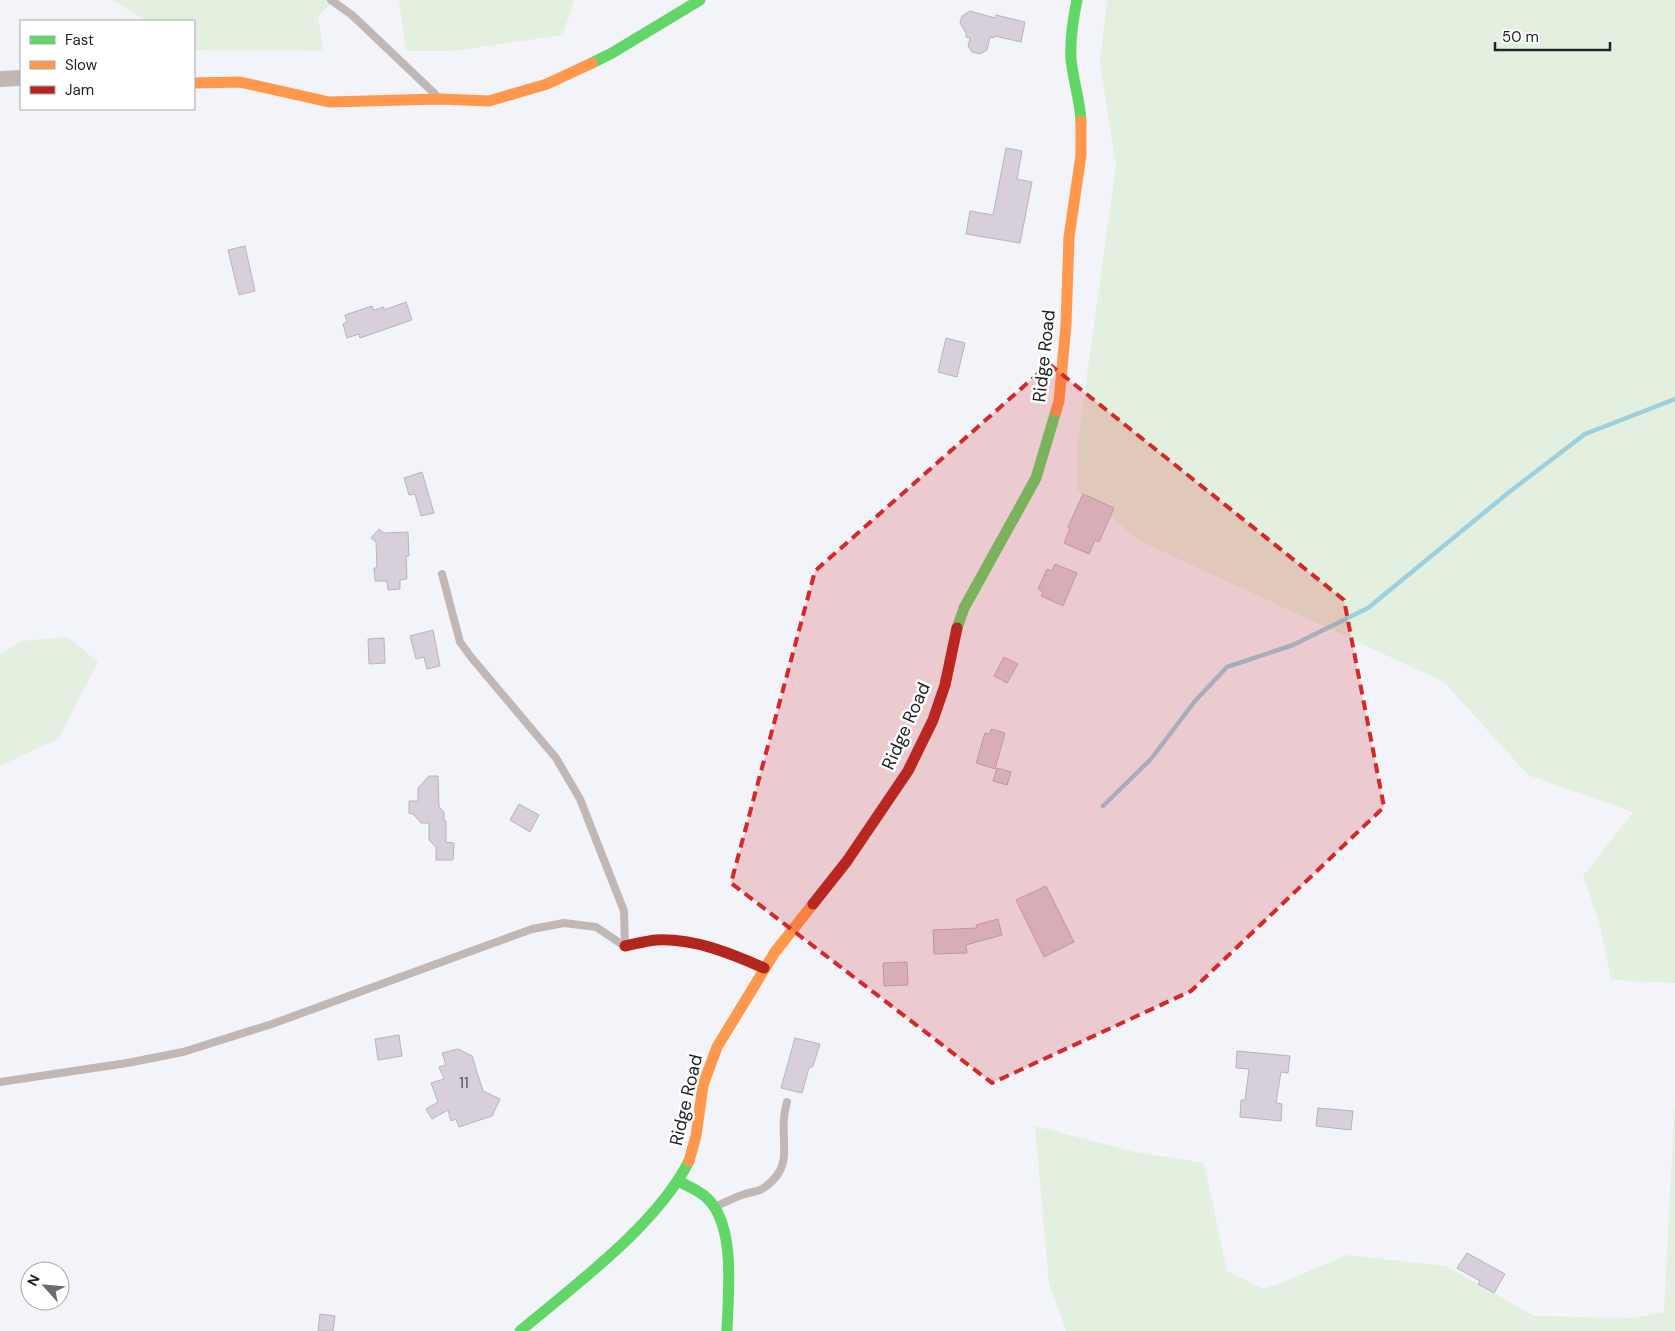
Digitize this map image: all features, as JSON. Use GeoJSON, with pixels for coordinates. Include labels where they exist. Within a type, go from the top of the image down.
{"type":"FeatureCollection","features":[{"type":"Feature","properties":{"kind":"street"},"geometry":{"type":"LineString","coordinates":[[195,83],[240,82],[329,102],[440,99],[489,101],[547,84],[612,53],[700,0]]}},
{"type":"Feature","properties":{"kind":"street","name":"Ridge Road"},"geometry":{"type":"LineString","coordinates":[[520,1331],[618,1248],[678,1181],[693,1150],[702,1090],[710,1062],[725,1032],[764,968],[800,919],[847,861],[908,771],[933,720],[945,685],[954,637],[964,608],[1004,540],[1036,478],[1058,402],[1066,325],[1069,237],[1081,155],[1081,118],[1078,88],[1071,59],[1073,19],[1077,0]]}},
{"type":"Feature","properties":{"kind":"street"},"geometry":{"type":"LineString","coordinates":[[0,79],[20,78]]}},
{"type":"Feature","properties":{"kind":"street"},"geometry":{"type":"LineString","coordinates":[[624,946],[656,940],[697,943],[743,958],[764,968]]}},
{"type":"Feature","properties":{"kind":"street"},"geometry":{"type":"LineString","coordinates":[[678,1181],[698,1192],[714,1206],[722,1221],[726,1241],[727,1331]]}},
{"type":"Feature","properties":{"kind":"lane"},"geometry":{"type":"LineString","coordinates":[[331,0],[352,15],[440,99]]}},
{"type":"Feature","properties":{"kind":"lane"},"geometry":{"type":"LineString","coordinates":[[442,574],[460,642],[556,758],[580,798],[624,911],[624,946]]}},
{"type":"Feature","properties":{"kind":"lane"},"geometry":{"type":"LineString","coordinates":[[0,1082],[128,1063],[182,1052],[272,1024],[532,929],[564,923],[596,926],[624,946]]}},
{"type":"Feature","properties":{"kind":"lane"},"geometry":{"type":"LineString","coordinates":[[714,1206],[759,1190],[771,1183],[780,1172],[784,1159],[783,1116],[787,1102]]}},
{"type":"Feature","properties":{"kind":"highlighted area"},"geometry":{"type":"Polygon","coordinates":[[[1049,364],[1344,600],[1384,807],[1191,991],[992,1083],[731,883],[815,571],[1049,364]]]}},
{"type":"Feature","properties":{"kind":"green space"},"geometry":{"type":"Polygon","coordinates":[[[113,0],[335,0],[318,16],[323,51],[195,50],[195,20],[144,20],[113,0]]]}},
{"type":"Feature","properties":{"kind":"green space"},"geometry":{"type":"Polygon","coordinates":[[[399,0],[574,0],[563,35],[453,51],[406,51],[399,0]]]}},
{"type":"Feature","properties":{"kind":"green space"},"geometry":{"type":"Polygon","coordinates":[[[1107,0],[1675,0],[1675,983],[1611,980],[1599,921],[1583,876],[1633,812],[1528,775],[1444,682],[1140,541],[1077,490],[1078,441],[1116,166],[1100,63],[1107,0]]]}},
{"type":"Feature","properties":{"kind":"green space"},"geometry":{"type":"Polygon","coordinates":[[[67,637],[98,662],[59,738],[0,766],[0,654],[22,641],[67,637]]]}},
{"type":"Feature","properties":{"kind":"green space"},"geometry":{"type":"Polygon","coordinates":[[[1675,1098],[1675,1331],[1066,1331],[1049,1283],[1035,1126],[1135,1152],[1204,1163],[1227,1271],[1263,1289],[1347,1255],[1446,1266],[1534,1316],[1631,1318],[1664,1312],[1675,1098]]]}},
{"type":"Feature","properties":{"kind":"building"},"geometry":{"type":"Polygon","coordinates":[[[970,11],[995,18],[996,15],[1025,22],[1021,42],[995,36],[994,38],[990,37],[987,50],[980,54],[972,52],[968,46],[970,38],[966,37],[966,33],[960,23],[962,16],[970,11]]]}},
{"type":"Feature","properties":{"kind":"building"},"geometry":{"type":"Polygon","coordinates":[[[1006,148],[1022,151],[1017,179],[1032,182],[1020,243],[966,234],[970,211],[993,215],[1006,148]]]}},
{"type":"Feature","properties":{"kind":"building"},"geometry":{"type":"Polygon","coordinates":[[[245,246],[255,291],[239,295],[228,250],[245,246]]]}},
{"type":"Feature","properties":{"kind":"building"},"geometry":{"type":"Polygon","coordinates":[[[406,302],[412,320],[360,338],[359,334],[347,338],[343,324],[347,322],[345,315],[372,306],[374,310],[384,307],[384,310],[406,302]]]}},
{"type":"Feature","properties":{"kind":"building"},"geometry":{"type":"Polygon","coordinates":[[[946,338],[965,343],[957,377],[938,372],[946,338]]]}},
{"type":"Feature","properties":{"kind":"building"},"geometry":{"type":"Polygon","coordinates":[[[422,472],[434,513],[421,516],[415,494],[409,495],[404,478],[422,472]]]}},
{"type":"Feature","properties":{"kind":"building"},"geometry":{"type":"Polygon","coordinates":[[[1083,494],[1114,508],[1099,542],[1095,540],[1089,554],[1064,543],[1070,528],[1068,527],[1083,494]]]}},
{"type":"Feature","properties":{"kind":"building"},"geometry":{"type":"Polygon","coordinates":[[[379,529],[384,533],[408,532],[409,556],[406,556],[407,579],[400,580],[400,589],[388,590],[387,581],[375,581],[374,568],[377,568],[376,542],[371,538],[379,529]]]}},
{"type":"Feature","properties":{"kind":"building"},"geometry":{"type":"Polygon","coordinates":[[[1055,564],[1077,573],[1063,606],[1041,596],[1043,592],[1038,589],[1047,569],[1052,571],[1055,564]]]}},
{"type":"Feature","properties":{"kind":"building"},"geometry":{"type":"Polygon","coordinates":[[[433,630],[440,666],[427,669],[424,657],[416,659],[410,636],[433,630]]]}},
{"type":"Feature","properties":{"kind":"building"},"geometry":{"type":"Polygon","coordinates":[[[384,638],[385,663],[369,664],[368,639],[384,638]]]}},
{"type":"Feature","properties":{"kind":"building"},"geometry":{"type":"Polygon","coordinates":[[[1004,657],[1018,664],[1007,683],[994,676],[1004,657]]]}},
{"type":"Feature","properties":{"kind":"building"},"geometry":{"type":"Polygon","coordinates":[[[991,729],[1005,733],[995,769],[976,763],[985,733],[990,734],[991,729]]]}},
{"type":"Feature","properties":{"kind":"building"},"geometry":{"type":"Polygon","coordinates":[[[997,768],[1011,772],[1007,785],[993,781],[997,768]]]}},
{"type":"Feature","properties":{"kind":"building"},"geometry":{"type":"Polygon","coordinates":[[[429,776],[438,776],[439,807],[444,812],[444,821],[446,821],[446,842],[454,843],[453,860],[436,860],[436,847],[429,840],[429,823],[421,823],[413,814],[409,813],[409,801],[418,801],[418,788],[429,776]]]}},
{"type":"Feature","properties":{"kind":"building"},"geometry":{"type":"Polygon","coordinates":[[[519,804],[539,815],[530,832],[510,820],[519,804]]]}},
{"type":"Feature","properties":{"kind":"building"},"geometry":{"type":"Polygon","coordinates":[[[1046,886],[1074,942],[1044,957],[1016,900],[1046,886]]]}},
{"type":"Feature","properties":{"kind":"building"},"geometry":{"type":"Polygon","coordinates":[[[998,919],[1002,935],[966,945],[967,953],[934,954],[933,930],[977,928],[976,925],[998,919]]]}},
{"type":"Feature","properties":{"kind":"building"},"geometry":{"type":"Polygon","coordinates":[[[907,962],[908,985],[884,986],[883,963],[907,962]]]}},
{"type":"Feature","properties":{"kind":"building"},"geometry":{"type":"Polygon","coordinates":[[[399,1035],[402,1056],[378,1060],[375,1039],[399,1035]]]}},
{"type":"Feature","properties":{"kind":"building"},"geometry":{"type":"Polygon","coordinates":[[[795,1038],[820,1044],[813,1066],[809,1068],[802,1093],[781,1088],[795,1038]]]}},
{"type":"Feature","properties":{"kind":"building"},"geometry":{"type":"Polygon","coordinates":[[[458,1049],[472,1056],[483,1091],[500,1099],[492,1116],[459,1127],[456,1119],[451,1121],[448,1110],[432,1119],[426,1109],[438,1102],[431,1083],[444,1079],[439,1067],[446,1065],[442,1053],[458,1049]]]}},
{"type":"Feature","properties":{"kind":"building"},"geometry":{"type":"Polygon","coordinates":[[[1237,1051],[1290,1056],[1288,1073],[1281,1072],[1276,1103],[1282,1104],[1281,1121],[1240,1117],[1241,1100],[1245,1100],[1249,1069],[1236,1068],[1237,1051]]]}},
{"type":"Feature","properties":{"kind":"building"},"geometry":{"type":"Polygon","coordinates":[[[1318,1108],[1353,1111],[1351,1130],[1316,1126],[1318,1108]]]}},
{"type":"Feature","properties":{"kind":"building"},"geometry":{"type":"Polygon","coordinates":[[[1467,1253],[1505,1274],[1494,1293],[1478,1284],[1480,1281],[1457,1268],[1467,1253]]]}},
{"type":"Feature","properties":{"kind":"building"},"geometry":{"type":"Polygon","coordinates":[[[320,1314],[335,1316],[333,1331],[318,1331],[320,1314]]]}},
{"type":"Feature","properties":{"kind":"waterway"},"geometry":{"type":"LineString","coordinates":[[1103,806],[1151,759],[1195,701],[1227,667],[1293,645],[1368,608],[1508,493],[1585,434],[1675,399]]}},
{"type":"Feature","properties":{"kind":"traffic: fast"},"geometry":{"type":"LineString","coordinates":[[592,63],[700,0]]}},
{"type":"Feature","properties":{"kind":"traffic: fast"},"geometry":{"type":"LineString","coordinates":[[1077,0],[1072,30],[1071,59],[1081,121]]}},
{"type":"Feature","properties":{"kind":"traffic: fast"},"geometry":{"type":"LineString","coordinates":[[957,628],[964,608],[1036,478],[1056,411]]}},
{"type":"Feature","properties":{"kind":"traffic: fast"},"geometry":{"type":"LineString","coordinates":[[520,1331],[589,1274],[636,1231],[675,1185],[689,1161]]}},
{"type":"Feature","properties":{"kind":"traffic: fast"},"geometry":{"type":"LineString","coordinates":[[678,1181],[706,1197],[720,1218],[725,1233],[729,1266],[727,1331]]}},
{"type":"Feature","properties":{"kind":"traffic: slow"},"geometry":{"type":"LineString","coordinates":[[195,83],[240,82],[329,102],[440,99],[489,101],[547,84],[592,63]]}},
{"type":"Feature","properties":{"kind":"traffic: slow"},"geometry":{"type":"LineString","coordinates":[[1056,411],[1059,401],[1066,325],[1069,237],[1081,155],[1081,121]]}},
{"type":"Feature","properties":{"kind":"traffic: slow"},"geometry":{"type":"LineString","coordinates":[[689,1161],[696,1136],[703,1085],[717,1047],[775,952],[813,904]]}},
{"type":"Feature","properties":{"kind":"traffic: jam"},"geometry":{"type":"LineString","coordinates":[[813,904],[847,861],[908,771],[933,720],[945,685],[957,628]]}},
{"type":"Feature","properties":{"kind":"traffic: jam"},"geometry":{"type":"LineString","coordinates":[[625,946],[656,940],[684,941],[725,952],[764,968]]}}]}
